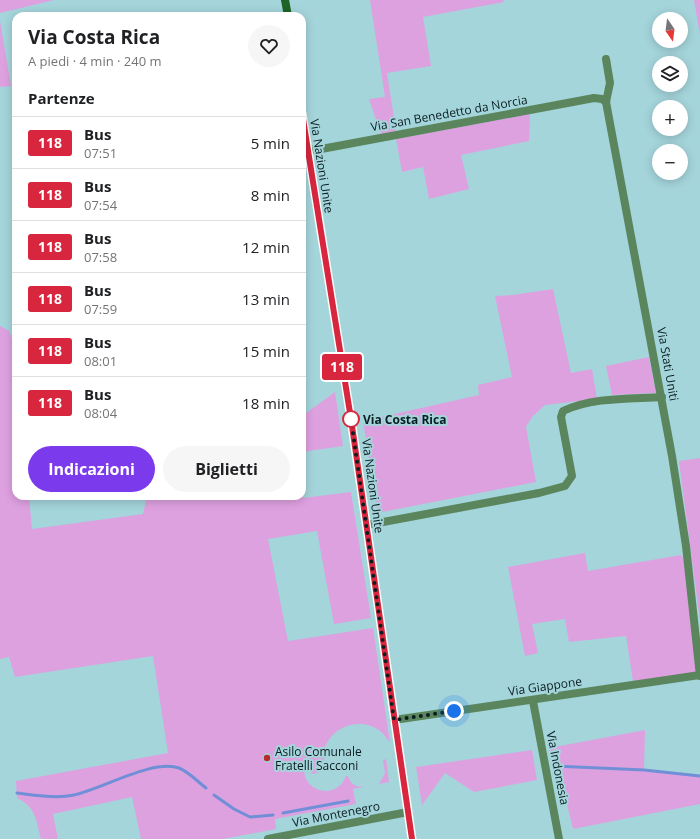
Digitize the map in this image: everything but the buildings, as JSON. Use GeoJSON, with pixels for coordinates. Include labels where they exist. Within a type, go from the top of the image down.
{"type":"FeatureCollection","features":[{"type":"Feature","properties":{"kind":"street"},"geometry":{"type":"LineString","coordinates":[[285,0],[287,12]]}},
{"type":"Feature","properties":{"kind":"street","name":"Via Stati Uniti"},"geometry":{"type":"LineString","coordinates":[[606,59],[610,83],[606,102],[662,397],[686,546],[700,676]]}},
{"type":"Feature","properties":{"kind":"street"},"geometry":{"type":"LineString","coordinates":[[594,98],[602,93],[610,83]]}},
{"type":"Feature","properties":{"kind":"street"},"geometry":{"type":"LineString","coordinates":[[594,98],[602,99],[606,102]]}},
{"type":"Feature","properties":{"kind":"street","name":"Via San Benedetto da Norcia"},"geometry":{"type":"LineString","coordinates":[[308,149],[316,150],[594,98]]}},
{"type":"Feature","properties":{"kind":"street","name":"Via Nazioni Unite"},"geometry":{"type":"LineString","coordinates":[[306,137],[367,525],[412,839]]}},
{"type":"Feature","properties":{"kind":"street"},"geometry":{"type":"LineString","coordinates":[[367,525],[539,493],[565,486],[572,476],[561,417],[563,412],[570,408],[596,402],[662,397]]}},
{"type":"Feature","properties":{"kind":"street","name":"Via Giappone"},"geometry":{"type":"LineString","coordinates":[[394,720],[700,676]]}},
{"type":"Feature","properties":{"kind":"street","name":"Via Indonesia"},"geometry":{"type":"LineString","coordinates":[[533,700],[560,839]]}},
{"type":"Feature","properties":{"kind":"street","name":"Via Montenegro"},"geometry":{"type":"LineString","coordinates":[[268,839],[408,812]]}},
{"type":"Feature","properties":{"kind":"shaded area"},"geometry":{"type":"Polygon","coordinates":[[[0,0],[54,0],[0,13],[0,0]]]}},
{"type":"Feature","properties":{"kind":"shaded area"},"geometry":{"type":"Polygon","coordinates":[[[370,0],[503,0],[504,2],[423,17],[431,66],[387,73],[396,131],[381,134],[369,99],[385,97],[370,0]]]}},
{"type":"Feature","properties":{"kind":"shaded area"},"geometry":{"type":"Polygon","coordinates":[[[694,0],[700,0],[700,35],[694,0]]]}},
{"type":"Feature","properties":{"kind":"shaded area"},"geometry":{"type":"Polygon","coordinates":[[[0,21],[11,86],[0,87],[0,21]]]}},
{"type":"Feature","properties":{"kind":"shaded area"},"geometry":{"type":"Polygon","coordinates":[[[530,114],[529,141],[461,155],[469,189],[429,199],[423,167],[402,172],[396,139],[530,114]]]}},
{"type":"Feature","properties":{"kind":"shaded area"},"geometry":{"type":"Polygon","coordinates":[[[553,289],[571,373],[592,369],[597,399],[545,405],[532,417],[526,427],[536,482],[377,513],[363,421],[479,395],[478,385],[512,377],[495,296],[553,289]]]}},
{"type":"Feature","properties":{"kind":"shaded area"},"geometry":{"type":"Polygon","coordinates":[[[0,326],[9,331],[12,339],[12,500],[29,500],[32,529],[143,514],[146,500],[306,500],[306,498],[351,492],[371,618],[334,624],[317,531],[268,539],[288,641],[373,628],[390,743],[381,732],[366,725],[351,725],[337,731],[331,736],[327,743],[322,769],[313,774],[304,769],[305,777],[309,784],[322,790],[329,791],[336,788],[342,784],[346,776],[348,776],[350,781],[357,786],[367,786],[353,789],[356,804],[275,819],[276,829],[223,839],[141,839],[132,797],[53,814],[58,839],[41,839],[32,810],[17,798],[16,781],[168,753],[153,656],[15,677],[9,657],[0,659],[0,326]]]}},
{"type":"Feature","properties":{"kind":"shaded area"},"geometry":{"type":"Polygon","coordinates":[[[649,357],[656,393],[612,395],[606,366],[649,357]]]}},
{"type":"Feature","properties":{"kind":"shaded area"},"geometry":{"type":"Polygon","coordinates":[[[335,392],[343,446],[306,451],[306,413],[335,392]]]}},
{"type":"Feature","properties":{"kind":"shaded area"},"geometry":{"type":"Polygon","coordinates":[[[700,458],[700,621],[679,461],[700,458]]]}},
{"type":"Feature","properties":{"kind":"shaded area"},"geometry":{"type":"Polygon","coordinates":[[[585,553],[588,571],[681,555],[684,560],[697,671],[695,673],[633,681],[626,636],[569,642],[565,619],[532,624],[538,653],[525,656],[508,567],[585,553]]]}},
{"type":"Feature","properties":{"kind":"shaded area"},"geometry":{"type":"Polygon","coordinates":[[[645,730],[644,770],[700,776],[700,804],[573,829],[563,788],[556,789],[549,748],[645,730]]]}},
{"type":"Feature","properties":{"kind":"shaded area"},"geometry":{"type":"Polygon","coordinates":[[[532,750],[537,780],[474,792],[445,773],[422,805],[416,767],[532,750]]]}},
{"type":"Feature","properties":{"kind":"shaded area"},"geometry":{"type":"Polygon","coordinates":[[[386,759],[389,782],[379,784],[385,773],[383,760],[386,759]]]}},
{"type":"Feature","properties":{"kind":"waterway"},"geometry":{"type":"LineString","coordinates":[[17,793],[53,797],[74,795],[141,771],[168,766],[183,770],[206,788]]}},
{"type":"Feature","properties":{"kind":"waterway"},"geometry":{"type":"LineString","coordinates":[[554,766],[644,770],[700,776]]}},
{"type":"Feature","properties":{"kind":"waterway"},"geometry":{"type":"LineString","coordinates":[[214,795],[234,809],[250,817],[273,815]]}},
{"type":"Feature","properties":{"kind":"waterway"},"geometry":{"type":"LineString","coordinates":[[283,813],[348,801]]}},
{"type":"Feature","properties":{"kind":"bus line","name":"118"},"geometry":{"type":"LineString","coordinates":[[306,137],[341,364],[351,419],[412,839]]}},
{"type":"Feature","properties":{"kind":"place","name":"Via Costa Rica"},"geometry":{"type":"Point","coordinates":[351,419]}},
{"type":"Feature","properties":{"kind":"place","name":"Asilo Comunale Fratelli Sacconi"},"geometry":{"type":"Point","coordinates":[267,758]}},
{"type":"Feature","properties":{"kind":"route"},"geometry":{"type":"LineString","coordinates":[[351,419],[394,720],[454,711]]}}]}
